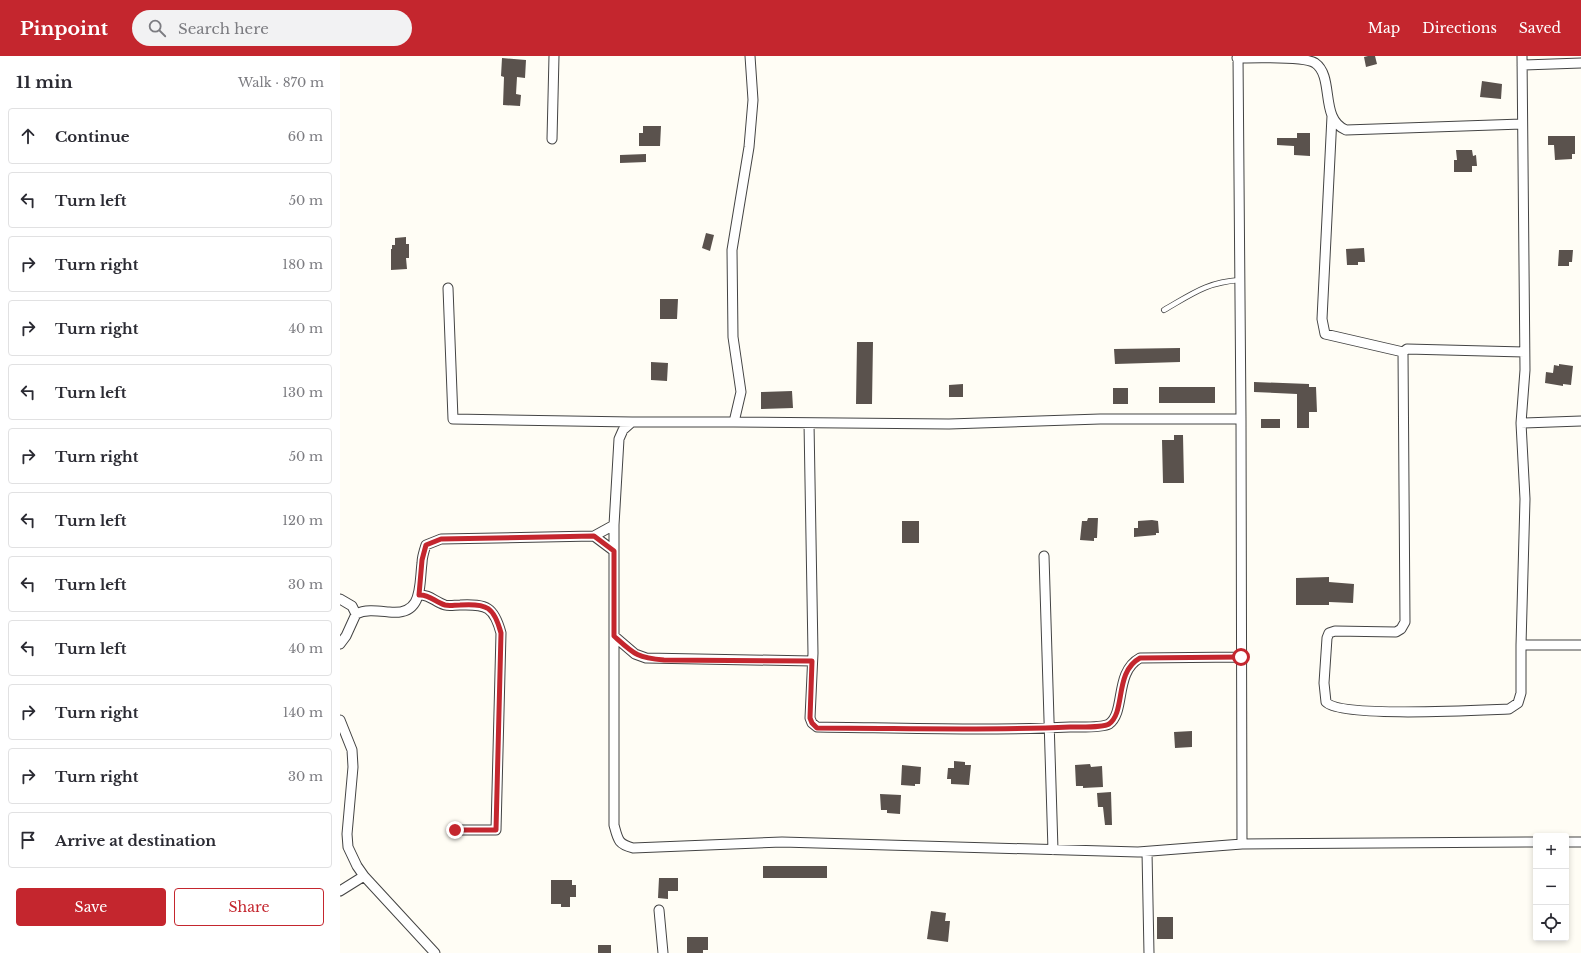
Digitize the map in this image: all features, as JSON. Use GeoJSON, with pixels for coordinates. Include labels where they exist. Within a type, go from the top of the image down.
{"type":"FeatureCollection","features":[{"type":"Feature","properties":{"kind":"street"},"geometry":{"type":"LineString","coordinates":[[552,139],[554,56]]}},
{"type":"Feature","properties":{"kind":"street"},"geometry":{"type":"LineString","coordinates":[[734,422],[741,392],[733,337],[732,250],[749,147],[753,100],[750,56]]}},
{"type":"Feature","properties":{"kind":"street"},"geometry":{"type":"LineString","coordinates":[[1242,844],[1242,419],[1238,57],[1303,59],[1315,63],[1323,73],[1332,116],[1322,319],[1325,334],[1403,352],[1407,349],[1524,352]]}},
{"type":"Feature","properties":{"kind":"street"},"geometry":{"type":"LineString","coordinates":[[1403,352],[1405,622],[1401,629],[1396,632],[1335,631],[1329,633],[1327,638],[1324,683],[1326,702],[1335,708],[1393,712],[1509,710],[1518,704],[1521,693],[1525,499],[1521,423],[1524,352],[1522,61],[1581,63]]}},
{"type":"Feature","properties":{"kind":"street"},"geometry":{"type":"LineString","coordinates":[[1332,116],[1337,124],[1346,130],[1522,124]]}},
{"type":"Feature","properties":{"kind":"street"},"geometry":{"type":"LineString","coordinates":[[448,288],[453,419],[949,424],[1100,419],[1242,419]]}},
{"type":"Feature","properties":{"kind":"street"},"geometry":{"type":"LineString","coordinates":[[1521,423],[1581,421]]}},
{"type":"Feature","properties":{"kind":"street"},"geometry":{"type":"LineString","coordinates":[[632,422],[623,430],[619,439],[614,525],[614,825],[617,839],[623,845],[633,848],[782,842],[1147,852],[1242,844],[1533,842]]}},
{"type":"Feature","properties":{"kind":"street"},"geometry":{"type":"LineString","coordinates":[[809,423],[812,661],[810,718],[812,723],[817,728],[1049,728],[1106,726],[1114,718],[1125,675],[1134,661],[1140,658],[1241,657]]}},
{"type":"Feature","properties":{"kind":"street"},"geometry":{"type":"LineString","coordinates":[[340,644],[346,636],[356,614],[360,612],[375,611],[401,614],[414,606],[419,595],[422,560],[426,545],[433,541],[441,539],[594,536],[614,525]]}},
{"type":"Feature","properties":{"kind":"street"},"geometry":{"type":"LineString","coordinates":[[594,536],[614,551]]}},
{"type":"Feature","properties":{"kind":"street"},"geometry":{"type":"LineString","coordinates":[[1044,556],[1053,850]]}},
{"type":"Feature","properties":{"kind":"street"},"geometry":{"type":"LineString","coordinates":[[419,595],[425,594],[435,601],[446,605],[471,604],[485,606],[496,615],[501,633],[496,830],[455,830]]}},
{"type":"Feature","properties":{"kind":"street"},"geometry":{"type":"LineString","coordinates":[[340,599],[352,606],[356,614]]}},
{"type":"Feature","properties":{"kind":"street"},"geometry":{"type":"LineString","coordinates":[[614,636],[635,654],[646,658],[812,661]]}},
{"type":"Feature","properties":{"kind":"street"},"geometry":{"type":"LineString","coordinates":[[1521,645],[1581,646]]}},
{"type":"Feature","properties":{"kind":"street"},"geometry":{"type":"LineString","coordinates":[[341,725],[352,750],[353,767],[347,834],[348,847],[357,866],[364,876],[435,953]]}},
{"type":"Feature","properties":{"kind":"street"},"geometry":{"type":"LineString","coordinates":[[1569,842],[1581,842]]}},
{"type":"Feature","properties":{"kind":"street"},"geometry":{"type":"LineString","coordinates":[[1147,852],[1149,953]]}},
{"type":"Feature","properties":{"kind":"street"},"geometry":{"type":"LineString","coordinates":[[340,891],[364,876]]}},
{"type":"Feature","properties":{"kind":"street"},"geometry":{"type":"LineString","coordinates":[[659,910],[663,953]]}},
{"type":"Feature","properties":{"kind":"lane"},"geometry":{"type":"LineString","coordinates":[[1164,310],[1206,286],[1223,281],[1240,280]]}},
{"type":"Feature","properties":{"kind":"building"},"geometry":{"type":"Polygon","coordinates":[[[1375,56],[1377,64],[1366,67],[1364,57],[1375,56]]]}},
{"type":"Feature","properties":{"kind":"building"},"geometry":{"type":"Polygon","coordinates":[[[502,58],[526,60],[525,78],[517,77],[516,94],[521,95],[520,106],[503,105],[504,77],[501,76],[502,58]]]}},
{"type":"Feature","properties":{"kind":"building"},"geometry":{"type":"Polygon","coordinates":[[[1482,81],[1502,84],[1501,99],[1480,97],[1482,81]]]}},
{"type":"Feature","properties":{"kind":"building"},"geometry":{"type":"Polygon","coordinates":[[[643,126],[661,126],[660,146],[639,146],[639,133],[643,133],[643,126]]]}},
{"type":"Feature","properties":{"kind":"building"},"geometry":{"type":"Polygon","coordinates":[[[1297,133],[1310,133],[1310,156],[1294,155],[1294,146],[1277,145],[1277,138],[1297,138],[1297,133]]]}},
{"type":"Feature","properties":{"kind":"building"},"geometry":{"type":"Polygon","coordinates":[[[1548,136],[1575,136],[1575,154],[1572,154],[1572,159],[1555,160],[1554,145],[1548,145],[1548,136]]]}},
{"type":"Feature","properties":{"kind":"building"},"geometry":{"type":"Polygon","coordinates":[[[1456,150],[1472,150],[1473,156],[1476,155],[1477,166],[1472,166],[1472,172],[1454,172],[1454,160],[1457,160],[1456,150]]]}},
{"type":"Feature","properties":{"kind":"building"},"geometry":{"type":"Polygon","coordinates":[[[646,154],[646,162],[620,163],[620,155],[646,154]]]}},
{"type":"Feature","properties":{"kind":"building"},"geometry":{"type":"Polygon","coordinates":[[[706,233],[714,235],[710,251],[702,248],[706,233]]]}},
{"type":"Feature","properties":{"kind":"building"},"geometry":{"type":"Polygon","coordinates":[[[406,237],[406,244],[409,244],[409,258],[406,258],[407,269],[391,270],[391,249],[392,245],[395,245],[395,238],[406,237]]]}},
{"type":"Feature","properties":{"kind":"building"},"geometry":{"type":"Polygon","coordinates":[[[1364,248],[1365,262],[1358,262],[1358,265],[1347,265],[1346,249],[1364,248]]]}},
{"type":"Feature","properties":{"kind":"building"},"geometry":{"type":"Polygon","coordinates":[[[1559,250],[1573,250],[1572,262],[1569,262],[1569,266],[1558,266],[1559,250]]]}},
{"type":"Feature","properties":{"kind":"building"},"geometry":{"type":"Polygon","coordinates":[[[660,299],[678,299],[677,319],[660,319],[660,299]]]}},
{"type":"Feature","properties":{"kind":"building"},"geometry":{"type":"Polygon","coordinates":[[[857,342],[873,342],[872,404],[856,404],[857,342]]]}},
{"type":"Feature","properties":{"kind":"building"},"geometry":{"type":"Polygon","coordinates":[[[1180,348],[1180,362],[1115,364],[1114,349],[1180,348]]]}},
{"type":"Feature","properties":{"kind":"building"},"geometry":{"type":"Polygon","coordinates":[[[651,362],[668,363],[667,381],[651,380],[651,362]]]}},
{"type":"Feature","properties":{"kind":"building"},"geometry":{"type":"Polygon","coordinates":[[[1559,364],[1573,366],[1571,385],[1563,384],[1563,386],[1545,383],[1546,372],[1553,373],[1554,365],[1559,366],[1559,364]]]}},
{"type":"Feature","properties":{"kind":"building"},"geometry":{"type":"Polygon","coordinates":[[[1254,382],[1309,384],[1309,387],[1316,387],[1317,412],[1309,412],[1309,428],[1297,428],[1297,394],[1254,392],[1254,382]]]}},
{"type":"Feature","properties":{"kind":"building"},"geometry":{"type":"Polygon","coordinates":[[[963,384],[963,397],[949,397],[949,385],[963,384]]]}},
{"type":"Feature","properties":{"kind":"building"},"geometry":{"type":"Polygon","coordinates":[[[1159,387],[1215,387],[1215,403],[1159,403],[1159,387]]]}},
{"type":"Feature","properties":{"kind":"building"},"geometry":{"type":"Polygon","coordinates":[[[1113,388],[1128,388],[1128,404],[1113,404],[1113,388]]]}},
{"type":"Feature","properties":{"kind":"building"},"geometry":{"type":"Polygon","coordinates":[[[792,391],[793,408],[761,409],[761,392],[792,391]]]}},
{"type":"Feature","properties":{"kind":"building"},"geometry":{"type":"Polygon","coordinates":[[[1261,419],[1280,419],[1280,428],[1261,428],[1261,419]]]}},
{"type":"Feature","properties":{"kind":"building"},"geometry":{"type":"Polygon","coordinates":[[[1174,435],[1183,435],[1184,483],[1163,483],[1162,440],[1174,440],[1174,435]]]}},
{"type":"Feature","properties":{"kind":"building"},"geometry":{"type":"Polygon","coordinates":[[[1088,518],[1098,518],[1097,538],[1094,538],[1094,541],[1080,540],[1082,521],[1087,521],[1088,518]]]}},
{"type":"Feature","properties":{"kind":"building"},"geometry":{"type":"Polygon","coordinates":[[[902,521],[919,521],[919,543],[902,543],[902,521]]]}},
{"type":"Feature","properties":{"kind":"building"},"geometry":{"type":"Polygon","coordinates":[[[1138,521],[1158,521],[1159,533],[1156,533],[1156,535],[1134,537],[1134,528],[1138,528],[1138,521]]]}},
{"type":"Feature","properties":{"kind":"building"},"geometry":{"type":"Polygon","coordinates":[[[1329,577],[1329,582],[1354,584],[1353,603],[1329,602],[1329,605],[1296,605],[1296,578],[1329,577]]]}},
{"type":"Feature","properties":{"kind":"building"},"geometry":{"type":"Polygon","coordinates":[[[1192,731],[1192,747],[1175,748],[1174,732],[1192,731]]]}},
{"type":"Feature","properties":{"kind":"building"},"geometry":{"type":"Polygon","coordinates":[[[954,761],[965,762],[965,765],[971,765],[969,785],[951,784],[951,779],[947,779],[948,768],[954,768],[954,761]]]}},
{"type":"Feature","properties":{"kind":"building"},"geometry":{"type":"Polygon","coordinates":[[[1090,764],[1091,767],[1102,766],[1103,787],[1083,788],[1083,786],[1076,786],[1075,765],[1090,764]]]}},
{"type":"Feature","properties":{"kind":"building"},"geometry":{"type":"Polygon","coordinates":[[[902,765],[921,767],[920,784],[915,784],[915,786],[901,785],[902,765]]]}},
{"type":"Feature","properties":{"kind":"building"},"geometry":{"type":"Polygon","coordinates":[[[1111,792],[1112,825],[1105,825],[1103,807],[1098,807],[1097,793],[1111,792]]]}},
{"type":"Feature","properties":{"kind":"building"},"geometry":{"type":"Polygon","coordinates":[[[880,794],[901,795],[900,814],[887,813],[887,810],[881,810],[880,794]]]}},
{"type":"Feature","properties":{"kind":"building"},"geometry":{"type":"Polygon","coordinates":[[[763,866],[827,866],[827,878],[763,878],[763,866]]]}},
{"type":"Feature","properties":{"kind":"building"},"geometry":{"type":"Polygon","coordinates":[[[659,878],[678,878],[678,891],[668,891],[668,899],[658,898],[659,878]]]}},
{"type":"Feature","properties":{"kind":"building"},"geometry":{"type":"Polygon","coordinates":[[[551,880],[572,880],[572,885],[576,885],[576,897],[570,897],[570,907],[561,907],[561,904],[551,904],[551,880]]]}},
{"type":"Feature","properties":{"kind":"building"},"geometry":{"type":"Polygon","coordinates":[[[931,911],[946,913],[945,921],[950,921],[948,942],[927,939],[931,911]]]}},
{"type":"Feature","properties":{"kind":"building"},"geometry":{"type":"Polygon","coordinates":[[[1157,917],[1173,917],[1173,939],[1157,939],[1157,917]]]}},
{"type":"Feature","properties":{"kind":"building"},"geometry":{"type":"Polygon","coordinates":[[[687,937],[708,937],[708,950],[703,950],[703,953],[687,953],[687,937]]]}},
{"type":"Feature","properties":{"kind":"building"},"geometry":{"type":"Polygon","coordinates":[[[598,945],[611,945],[611,953],[598,953],[598,945]]]}},
{"type":"Feature","properties":{"kind":"route"},"geometry":{"type":"LineString","coordinates":[[455,830],[496,830],[501,633],[496,615],[485,606],[471,604],[446,605],[435,601],[425,594],[419,595],[422,560],[426,545],[441,539],[594,536],[614,551],[614,636],[635,654],[646,658],[664,660],[812,661],[810,718],[812,723],[817,728],[1049,728],[1106,726],[1114,718],[1125,675],[1134,661],[1140,658],[1241,657]]}}]}
